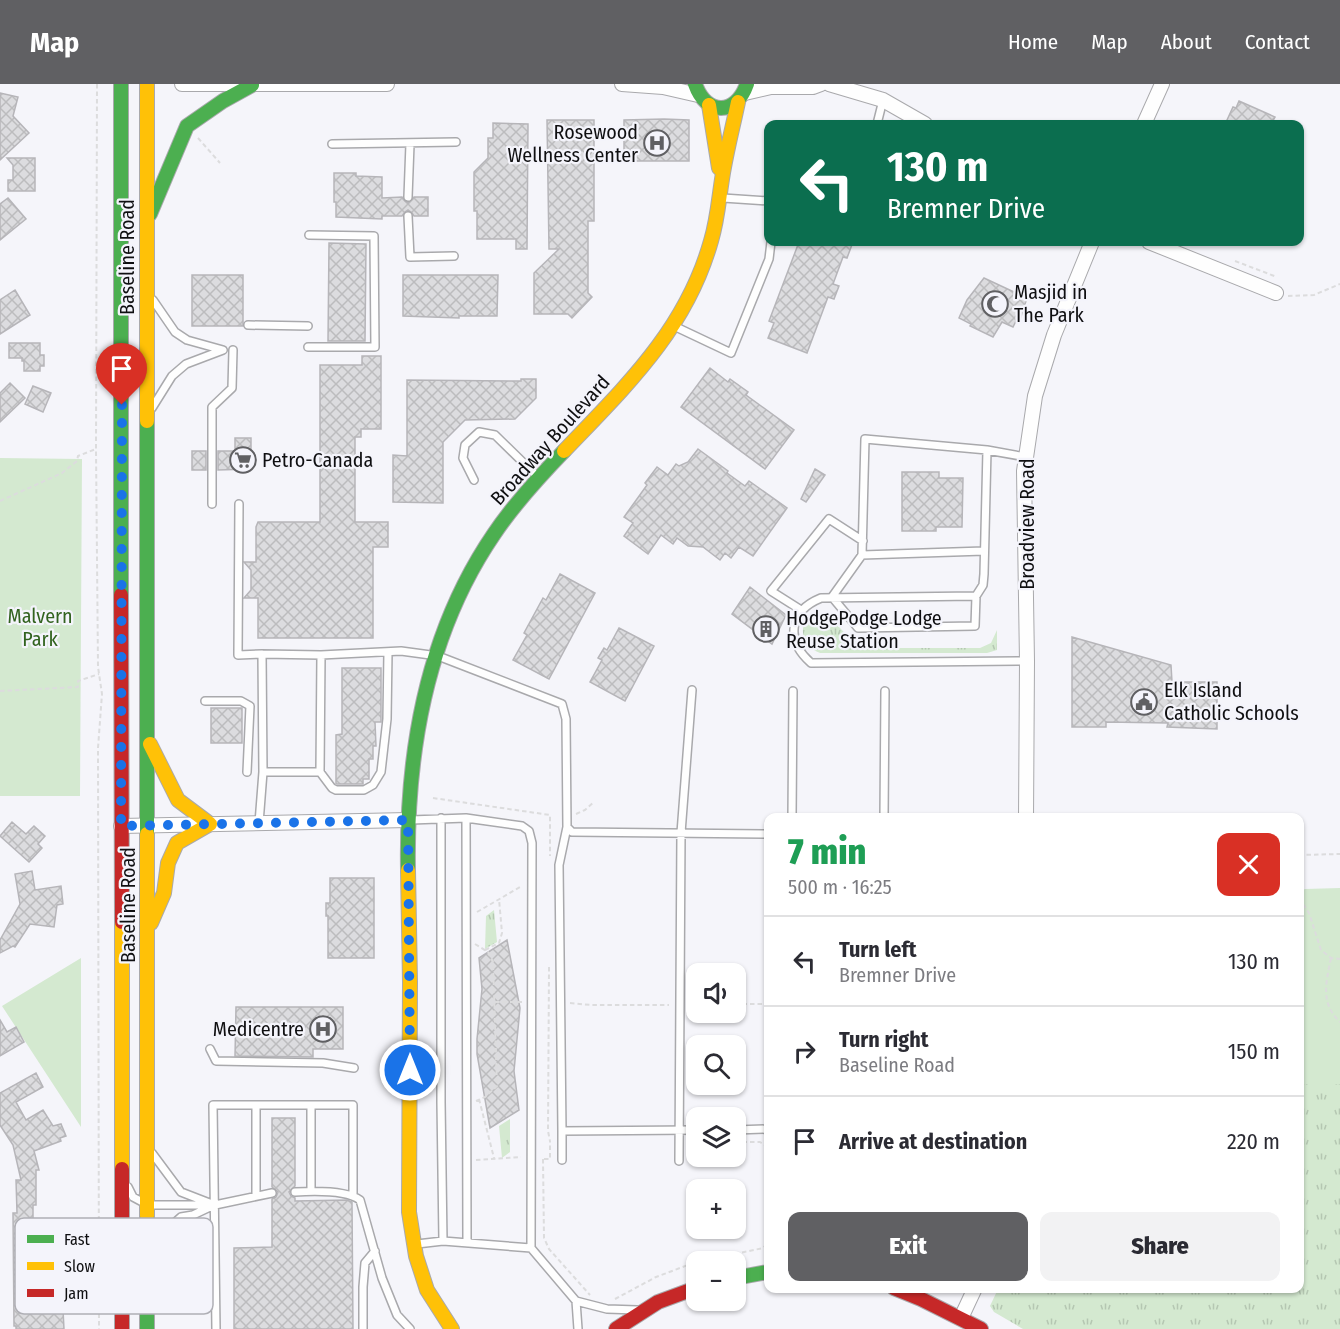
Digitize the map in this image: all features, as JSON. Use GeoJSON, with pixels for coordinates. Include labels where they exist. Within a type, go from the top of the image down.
{"type":"FeatureCollection","features":[{"type":"Feature","properties":{"kind":"main road","name":"Baseline Road"},"geometry":{"type":"LineString","coordinates":[[121,84],[122,1218]]}},
{"type":"Feature","properties":{"kind":"main road","name":"Baseline Road"},"geometry":{"type":"LineString","coordinates":[[147,84],[148,1218]]}},
{"type":"Feature","properties":{"kind":"main road"},"geometry":{"type":"LineString","coordinates":[[147,222],[187,126],[251,84]]}},
{"type":"Feature","properties":{"kind":"main road"},"geometry":{"type":"LineString","coordinates":[[697,89],[709,105],[726,108],[743,93]]}},
{"type":"Feature","properties":{"kind":"main road","name":"Broadway Boulevard"},"geometry":{"type":"LineString","coordinates":[[447,1325],[427,1290],[414,1244],[409,1212],[408,820],[414,748],[422,703],[455,606],[474,566],[495,531],[538,477],[645,363],[673,326],[698,278],[712,238],[743,93]]}},
{"type":"Feature","properties":{"kind":"main road","name":"Broadway Boulevard"},"geometry":{"type":"LineString","coordinates":[[709,105],[721,192]]}},
{"type":"Feature","properties":{"kind":"main road"},"geometry":{"type":"LineString","coordinates":[[147,740],[177,800],[210,824],[177,843],[168,863],[164,893],[147,931]]}},
{"type":"Feature","properties":{"kind":"main road"},"geometry":{"type":"LineString","coordinates":[[746,1276],[764,1273]]}},
{"type":"Feature","properties":{"kind":"main road"},"geometry":{"type":"LineString","coordinates":[[616,1329],[658,1302],[686,1292]]}},
{"type":"Feature","properties":{"kind":"main road"},"geometry":{"type":"LineString","coordinates":[[906,1293],[959,1321],[981,1329]]}},
{"type":"Feature","properties":{"kind":"street"},"geometry":{"type":"LineString","coordinates":[[182,84],[387,84]]}},
{"type":"Feature","properties":{"kind":"street"},"geometry":{"type":"LineString","coordinates":[[622,84],[697,89]]}},
{"type":"Feature","properties":{"kind":"street"},"geometry":{"type":"LineString","coordinates":[[743,93],[771,87],[813,87],[820,84]]}},
{"type":"Feature","properties":{"kind":"street"},"geometry":{"type":"LineString","coordinates":[[829,84],[883,100],[918,120]]}},
{"type":"Feature","properties":{"kind":"street"},"geometry":{"type":"LineString","coordinates":[[1146,120],[1162,84]]}},
{"type":"Feature","properties":{"kind":"street","name":"Broadview Road"},"geometry":{"type":"LineString","coordinates":[[1026,813],[1027,661],[1024,471],[1035,396],[1054,334],[1090,246]]}},
{"type":"Feature","properties":{"kind":"street"},"geometry":{"type":"LineString","coordinates":[[1159,246],[1276,293]]}},
{"type":"Feature","properties":{"kind":"street"},"geometry":{"type":"LineString","coordinates":[[121,826],[408,820]]}},
{"type":"Feature","properties":{"kind":"street"},"geometry":{"type":"LineString","coordinates":[[959,1321],[973,1293]]}},
{"type":"Feature","properties":{"kind":"lane"},"geometry":{"type":"LineString","coordinates":[[878,120],[883,100]]}},
{"type":"Feature","properties":{"kind":"lane"},"geometry":{"type":"LineString","coordinates":[[332,144],[456,142]]}},
{"type":"Feature","properties":{"kind":"lane"},"geometry":{"type":"LineString","coordinates":[[408,197],[410,144]]}},
{"type":"Feature","properties":{"kind":"lane"},"geometry":{"type":"LineString","coordinates":[[721,192],[764,200]]}},
{"type":"Feature","properties":{"kind":"lane"},"geometry":{"type":"LineString","coordinates":[[408,216],[410,257],[454,256]]}},
{"type":"Feature","properties":{"kind":"lane"},"geometry":{"type":"LineString","coordinates":[[308,347],[375,348],[374,236],[309,234]]}},
{"type":"Feature","properties":{"kind":"lane"},"geometry":{"type":"LineString","coordinates":[[673,326],[731,353],[769,259],[771,246]]}},
{"type":"Feature","properties":{"kind":"lane"},"geometry":{"type":"LineString","coordinates":[[147,292],[175,332],[187,340],[223,350],[186,364],[172,376],[147,415]]}},
{"type":"Feature","properties":{"kind":"lane"},"geometry":{"type":"LineString","coordinates":[[248,325],[308,326]]}},
{"type":"Feature","properties":{"kind":"lane"},"geometry":{"type":"LineString","coordinates":[[212,504],[212,406],[232,388],[233,350]]}},
{"type":"Feature","properties":{"kind":"lane"},"geometry":{"type":"LineString","coordinates":[[474,480],[463,458],[465,445],[479,432],[495,435],[538,477]]}},
{"type":"Feature","properties":{"kind":"lane"},"geometry":{"type":"LineString","coordinates":[[832,597],[862,555],[865,439],[987,450],[1026,457]]}},
{"type":"Feature","properties":{"kind":"lane"},"geometry":{"type":"LineString","coordinates":[[832,597],[858,628],[975,626],[976,596],[983,585],[984,571],[987,450]]}},
{"type":"Feature","properties":{"kind":"lane"},"geometry":{"type":"LineString","coordinates":[[240,504],[238,655],[321,655],[401,651],[438,656],[562,705],[566,719],[567,827],[559,865],[562,1160]]}},
{"type":"Feature","properties":{"kind":"lane"},"geometry":{"type":"LineString","coordinates":[[801,610],[771,591],[829,519],[863,541]]}},
{"type":"Feature","properties":{"kind":"lane"},"geometry":{"type":"LineString","coordinates":[[862,555],[984,551]]}},
{"type":"Feature","properties":{"kind":"lane"},"geometry":{"type":"LineString","coordinates":[[976,596],[821,598],[810,602],[801,610],[795,621],[796,644],[802,655],[811,663],[1027,661]]}},
{"type":"Feature","properties":{"kind":"lane"},"geometry":{"type":"LineString","coordinates":[[321,655],[320,772],[336,790],[364,790],[378,780],[381,772],[387,719],[388,652]]}},
{"type":"Feature","properties":{"kind":"lane"},"geometry":{"type":"LineString","coordinates":[[259,823],[262,772],[262,654]]}},
{"type":"Feature","properties":{"kind":"lane"},"geometry":{"type":"LineString","coordinates":[[679,1161],[681,833],[692,690]]}},
{"type":"Feature","properties":{"kind":"lane"},"geometry":{"type":"LineString","coordinates":[[792,813],[793,691]]}},
{"type":"Feature","properties":{"kind":"lane"},"geometry":{"type":"LineString","coordinates":[[884,813],[885,691]]}},
{"type":"Feature","properties":{"kind":"lane"},"geometry":{"type":"LineString","coordinates":[[205,701],[241,701],[249,705],[251,718],[247,772]]}},
{"type":"Feature","properties":{"kind":"lane"},"geometry":{"type":"LineString","coordinates":[[262,772],[320,772]]}},
{"type":"Feature","properties":{"kind":"lane"},"geometry":{"type":"LineString","coordinates":[[441,818],[441,1102],[444,1241]]}},
{"type":"Feature","properties":{"kind":"lane"},"geometry":{"type":"LineString","coordinates":[[408,820],[466,818],[522,826],[529,831],[532,843],[531,1248],[576,1301],[607,1310],[646,1310]]}},
{"type":"Feature","properties":{"kind":"lane"},"geometry":{"type":"LineString","coordinates":[[466,818],[467,1243]]}},
{"type":"Feature","properties":{"kind":"lane"},"geometry":{"type":"LineString","coordinates":[[567,827],[572,832],[764,834]]}},
{"type":"Feature","properties":{"kind":"lane"},"geometry":{"type":"LineString","coordinates":[[210,1049],[216,1061],[323,1063],[354,1068]]}},
{"type":"Feature","properties":{"kind":"lane"},"geometry":{"type":"LineString","coordinates":[[216,1329],[213,1105],[353,1105],[353,1196]]}},
{"type":"Feature","properties":{"kind":"lane"},"geometry":{"type":"LineString","coordinates":[[256,1105],[256,1196]]}},
{"type":"Feature","properties":{"kind":"lane"},"geometry":{"type":"LineString","coordinates":[[311,1105],[311,1191]]}},
{"type":"Feature","properties":{"kind":"lane"},"geometry":{"type":"LineString","coordinates":[[746,1130],[764,1129]]}},
{"type":"Feature","properties":{"kind":"lane"},"geometry":{"type":"LineString","coordinates":[[562,1131],[686,1131]]}},
{"type":"Feature","properties":{"kind":"lane"},"geometry":{"type":"LineString","coordinates":[[147,1146],[181,1192],[215,1205]]}},
{"type":"Feature","properties":{"kind":"lane"},"geometry":{"type":"LineString","coordinates":[[122,1174],[133,1197],[148,1205],[215,1205]]}},
{"type":"Feature","properties":{"kind":"lane"},"geometry":{"type":"LineString","coordinates":[[295,1192],[311,1191],[353,1196],[360,1200],[382,1278],[397,1315],[410,1329]]}},
{"type":"Feature","properties":{"kind":"lane"},"geometry":{"type":"LineString","coordinates":[[180,1218],[215,1205],[272,1193]]}},
{"type":"Feature","properties":{"kind":"lane"},"geometry":{"type":"LineString","coordinates":[[414,1244],[444,1241],[531,1248]]}},
{"type":"Feature","properties":{"kind":"lane"},"geometry":{"type":"LineString","coordinates":[[363,1329],[365,1263],[375,1251]]}},
{"type":"Feature","properties":{"kind":"lane"},"geometry":{"type":"LineString","coordinates":[[576,1301],[578,1329]]}},
{"type":"Feature","properties":{"kind":"path"},"geometry":{"type":"LineString","coordinates":[[97,84],[96,449],[99,674],[102,694],[98,738],[99,1218]]}},
{"type":"Feature","properties":{"kind":"path"},"geometry":{"type":"LineString","coordinates":[[195,134],[220,163]]}},
{"type":"Feature","properties":{"kind":"path"},"geometry":{"type":"LineString","coordinates":[[1276,293],[1300,297],[1314,295],[1340,284]]}},
{"type":"Feature","properties":{"kind":"path"},"geometry":{"type":"LineString","coordinates":[[0,501],[62,473],[77,461],[78,456],[96,449]]}},
{"type":"Feature","properties":{"kind":"path"},"geometry":{"type":"LineString","coordinates":[[0,691],[78,687],[78,681],[99,674]]}},
{"type":"Feature","properties":{"kind":"path"},"geometry":{"type":"LineString","coordinates":[[550,851],[550,862]]}},
{"type":"Feature","properties":{"kind":"path"},"geometry":{"type":"LineString","coordinates":[[1304,855],[1340,854]]}},
{"type":"Feature","properties":{"kind":"path"},"geometry":{"type":"LineString","coordinates":[[477,912],[522,886]]}},
{"type":"Feature","properties":{"kind":"path"},"geometry":{"type":"LineString","coordinates":[[485,950],[499,943],[502,933],[499,899]]}},
{"type":"Feature","properties":{"kind":"path"},"geometry":{"type":"LineString","coordinates":[[1304,906],[1309,913],[1322,950],[1331,958],[1340,959]]}},
{"type":"Feature","properties":{"kind":"path"},"geometry":{"type":"LineString","coordinates":[[466,944],[476,944],[485,950],[493,962],[497,1086],[485,1097]]}},
{"type":"Feature","properties":{"kind":"path"},"geometry":{"type":"LineString","coordinates":[[1331,958],[1324,989],[1327,1005],[1340,1022]]}},
{"type":"Feature","properties":{"kind":"path"},"geometry":{"type":"LineString","coordinates":[[476,1160],[525,1157],[550,1159],[548,1131],[549,968]]}},
{"type":"Feature","properties":{"kind":"path"},"geometry":{"type":"LineString","coordinates":[[494,1002],[549,1003]]}},
{"type":"Feature","properties":{"kind":"path"},"geometry":{"type":"LineString","coordinates":[[561,1003],[680,1005]]}},
{"type":"Feature","properties":{"kind":"path"},"geometry":{"type":"LineString","coordinates":[[746,1004],[764,1004]]}},
{"type":"Feature","properties":{"kind":"path"},"geometry":{"type":"LineString","coordinates":[[478,1100],[494,1159]]}},
{"type":"Feature","properties":{"kind":"path"},"geometry":{"type":"LineString","coordinates":[[679,1141],[686,1141]]}},
{"type":"Feature","properties":{"kind":"path"},"geometry":{"type":"LineString","coordinates":[[746,1142],[760,1142],[764,1144]]}},
{"type":"Feature","properties":{"kind":"path"},"geometry":{"type":"LineString","coordinates":[[543,1159],[544,1238],[549,1249],[592,1296]]}},
{"type":"Feature","properties":{"kind":"path"},"geometry":{"type":"LineString","coordinates":[[746,1252],[763,1248]]}},
{"type":"Feature","properties":{"kind":"path"},"geometry":{"type":"LineString","coordinates":[[613,1300],[656,1277],[686,1266]]}},
{"type":"Feature","properties":{"kind":"path"},"geometry":{"type":"LineString","coordinates":[[99,1314],[99,1329]]}},
{"type":"Feature","properties":{"kind":"green space","name":"Malvern Park"},"geometry":{"type":"Polygon","coordinates":[[[0,458],[82,459],[80,796],[0,796],[0,458]]]}},
{"type":"Feature","properties":{"kind":"green space"},"geometry":{"type":"Polygon","coordinates":[[[821,613],[852,639],[881,648],[980,648],[991,643],[997,630],[997,650],[987,653],[820,653],[807,644],[803,631],[807,619],[821,613]]]}},
{"type":"Feature","properties":{"kind":"green space"},"geometry":{"type":"Polygon","coordinates":[[[1340,888],[1340,1084],[1304,1084],[1305,889],[1340,888]]]}},
{"type":"Feature","properties":{"kind":"green space"},"geometry":{"type":"Polygon","coordinates":[[[494,910],[497,942],[485,949],[486,916],[494,910]]]}},
{"type":"Feature","properties":{"kind":"green space"},"geometry":{"type":"Polygon","coordinates":[[[81,958],[81,1127],[2,1006],[81,958]]]}},
{"type":"Feature","properties":{"kind":"green space"},"geometry":{"type":"Polygon","coordinates":[[[1304,1084],[1340,1084],[1340,1329],[1023,1329],[994,1312],[990,1306],[996,1293],[1304,1293],[1304,1084]]]}},
{"type":"Feature","properties":{"kind":"green space"},"geometry":{"type":"Polygon","coordinates":[[[510,1119],[510,1152],[502,1158],[499,1126],[510,1119]]]}},
{"type":"Feature","properties":{"kind":"building"},"geometry":{"type":"Polygon","coordinates":[[[0,93],[18,97],[13,116],[29,133],[0,160],[0,93]]]}},
{"type":"Feature","properties":{"kind":"building"},"geometry":{"type":"Polygon","coordinates":[[[1239,101],[1275,117],[1273,120],[1227,120],[1233,107],[1236,108],[1239,101]]]}},
{"type":"Feature","properties":{"kind":"building"},"geometry":{"type":"Polygon","coordinates":[[[547,120],[594,120],[594,221],[588,221],[588,293],[592,297],[572,318],[568,314],[534,314],[534,273],[559,249],[549,249],[547,120]]]}},
{"type":"Feature","properties":{"kind":"building"},"geometry":{"type":"Polygon","coordinates":[[[624,120],[689,120],[689,161],[624,161],[624,120]]]}},
{"type":"Feature","properties":{"kind":"building"},"geometry":{"type":"Polygon","coordinates":[[[493,123],[528,124],[527,249],[516,249],[516,239],[477,239],[474,172],[488,158],[488,138],[493,138],[493,123]]]}},
{"type":"Feature","properties":{"kind":"building"},"geometry":{"type":"Polygon","coordinates":[[[7,158],[35,158],[35,191],[8,191],[8,180],[13,180],[13,165],[7,158]]]}},
{"type":"Feature","properties":{"kind":"building"},"geometry":{"type":"Polygon","coordinates":[[[334,173],[356,173],[356,176],[382,177],[382,198],[402,197],[408,203],[414,197],[428,197],[428,216],[414,216],[408,210],[402,216],[382,216],[382,219],[336,217],[334,173]]]}},
{"type":"Feature","properties":{"kind":"building"},"geometry":{"type":"Polygon","coordinates":[[[8,198],[26,219],[0,240],[0,204],[8,198]]]}},
{"type":"Feature","properties":{"kind":"building"},"geometry":{"type":"Polygon","coordinates":[[[329,243],[366,244],[365,341],[328,341],[329,243]]]}},
{"type":"Feature","properties":{"kind":"building"},"geometry":{"type":"Polygon","coordinates":[[[797,246],[852,246],[847,258],[843,257],[833,284],[839,286],[834,299],[828,297],[807,353],[768,338],[774,323],[769,321],[797,246]]]}},
{"type":"Feature","properties":{"kind":"building"},"geometry":{"type":"Polygon","coordinates":[[[192,275],[243,275],[243,326],[192,326],[192,275]]]}},
{"type":"Feature","properties":{"kind":"building"},"geometry":{"type":"Polygon","coordinates":[[[403,275],[498,275],[497,316],[459,316],[459,318],[403,316],[403,275]]]}},
{"type":"Feature","properties":{"kind":"building","name":"Masjid in The Park"},"geometry":{"type":"Polygon","coordinates":[[[984,278],[1027,298],[1020,320],[1017,319],[1013,327],[1002,322],[993,337],[959,318],[967,300],[984,278]]]}},
{"type":"Feature","properties":{"kind":"building"},"geometry":{"type":"Polygon","coordinates":[[[15,290],[30,315],[0,334],[0,300],[15,290]]]}},
{"type":"Feature","properties":{"kind":"building"},"geometry":{"type":"Polygon","coordinates":[[[9,343],[40,343],[40,355],[44,355],[44,366],[40,366],[40,371],[24,371],[22,358],[9,358],[9,343]]]}},
{"type":"Feature","properties":{"kind":"building"},"geometry":{"type":"Polygon","coordinates":[[[362,356],[381,356],[381,429],[361,429],[361,437],[355,437],[355,522],[388,522],[388,547],[373,547],[373,638],[258,638],[258,598],[244,598],[251,590],[251,570],[244,562],[256,562],[256,527],[258,522],[320,522],[320,365],[362,365],[362,356]]]}},
{"type":"Feature","properties":{"kind":"building"},"geometry":{"type":"Polygon","coordinates":[[[710,368],[728,382],[730,379],[748,392],[746,395],[794,430],[765,469],[681,407],[710,368]]]}},
{"type":"Feature","properties":{"kind":"building"},"geometry":{"type":"Polygon","coordinates":[[[521,379],[536,379],[536,398],[515,419],[465,420],[443,442],[443,503],[393,502],[393,455],[407,456],[407,380],[521,381],[521,379]]]}},
{"type":"Feature","properties":{"kind":"building"},"geometry":{"type":"Polygon","coordinates":[[[10,383],[25,398],[0,422],[0,393],[10,383]]]}},
{"type":"Feature","properties":{"kind":"building"},"geometry":{"type":"Polygon","coordinates":[[[33,386],[51,393],[43,412],[25,404],[33,386]]]}},
{"type":"Feature","properties":{"kind":"building"},"geometry":{"type":"Polygon","coordinates":[[[235,438],[251,438],[251,469],[218,470],[218,451],[235,451],[235,438]]]}},
{"type":"Feature","properties":{"kind":"building"},"geometry":{"type":"Polygon","coordinates":[[[698,449],[745,486],[749,481],[787,508],[753,556],[739,547],[731,558],[725,553],[720,560],[703,547],[688,546],[677,538],[673,544],[661,535],[648,554],[624,536],[633,523],[624,517],[657,467],[668,475],[676,464],[679,466],[688,462],[698,449]]]}},
{"type":"Feature","properties":{"kind":"building"},"geometry":{"type":"Polygon","coordinates":[[[192,451],[206,451],[206,470],[192,470],[192,451]]]}},
{"type":"Feature","properties":{"kind":"building"},"geometry":{"type":"Polygon","coordinates":[[[815,469],[825,475],[806,502],[801,499],[815,469]]]}},
{"type":"Feature","properties":{"kind":"building"},"geometry":{"type":"Polygon","coordinates":[[[902,472],[939,472],[939,478],[963,478],[962,527],[936,527],[936,531],[902,531],[902,472]]]}},
{"type":"Feature","properties":{"kind":"building"},"geometry":{"type":"Polygon","coordinates":[[[560,574],[595,593],[549,679],[513,660],[527,635],[524,633],[543,598],[546,600],[560,574]]]}},
{"type":"Feature","properties":{"kind":"building","name":"HodgePodge Lodge Reuse Station"},"geometry":{"type":"Polygon","coordinates":[[[750,587],[786,615],[772,644],[732,614],[750,587]]]}},
{"type":"Feature","properties":{"kind":"building"},"geometry":{"type":"Polygon","coordinates":[[[619,628],[654,646],[625,701],[590,682],[602,660],[598,658],[604,648],[607,650],[619,628]]]}},
{"type":"Feature","properties":{"kind":"building","name":"Elk Island Catholic Schools"},"geometry":{"type":"Polygon","coordinates":[[[1072,637],[1171,665],[1172,682],[1217,682],[1217,729],[1167,727],[1168,723],[1106,722],[1106,727],[1072,727],[1072,637]]]}},
{"type":"Feature","properties":{"kind":"building"},"geometry":{"type":"Polygon","coordinates":[[[342,668],[381,668],[381,722],[375,722],[376,746],[373,746],[373,759],[369,759],[369,779],[363,779],[363,784],[336,784],[336,735],[342,734],[342,668]]]}},
{"type":"Feature","properties":{"kind":"building"},"geometry":{"type":"Polygon","coordinates":[[[211,708],[242,708],[242,743],[211,743],[211,708]]]}},
{"type":"Feature","properties":{"kind":"building"},"geometry":{"type":"Polygon","coordinates":[[[12,822],[26,834],[34,826],[45,836],[38,844],[42,848],[29,862],[0,836],[12,822]]]}},
{"type":"Feature","properties":{"kind":"building"},"geometry":{"type":"Polygon","coordinates":[[[32,871],[35,890],[61,886],[63,904],[57,905],[54,927],[30,924],[15,947],[0,953],[0,940],[20,904],[15,874],[32,871]]]}},
{"type":"Feature","properties":{"kind":"building"},"geometry":{"type":"Polygon","coordinates":[[[330,878],[374,878],[374,958],[328,958],[326,903],[330,903],[330,878]]]}},
{"type":"Feature","properties":{"kind":"building"},"geometry":{"type":"Polygon","coordinates":[[[507,940],[520,1008],[514,1071],[519,1110],[490,1128],[477,1054],[482,989],[479,958],[507,940]]]}},
{"type":"Feature","properties":{"kind":"building"},"geometry":{"type":"Polygon","coordinates":[[[236,1007],[343,1007],[343,1049],[313,1049],[313,1057],[235,1056],[236,1007]]]}},
{"type":"Feature","properties":{"kind":"building"},"geometry":{"type":"Polygon","coordinates":[[[0,1020],[7,1032],[16,1027],[24,1042],[0,1056],[0,1020]]]}},
{"type":"Feature","properties":{"kind":"building"},"geometry":{"type":"Polygon","coordinates":[[[36,1073],[43,1087],[16,1102],[26,1120],[43,1110],[53,1126],[61,1124],[66,1136],[60,1138],[61,1141],[34,1151],[39,1170],[36,1170],[36,1205],[33,1205],[33,1218],[15,1218],[15,1314],[63,1314],[64,1329],[16,1329],[14,1326],[13,1213],[17,1213],[16,1180],[21,1180],[13,1145],[0,1125],[0,1093],[36,1073]]]}},
{"type":"Feature","properties":{"kind":"building"},"geometry":{"type":"Polygon","coordinates":[[[272,1118],[295,1118],[295,1186],[289,1192],[295,1201],[347,1200],[352,1202],[353,1329],[234,1329],[234,1248],[272,1247],[272,1199],[278,1192],[272,1187],[272,1118]]]}},
{"type":"Feature","properties":{"kind":"traffic: fast"},"geometry":{"type":"LineString","coordinates":[[121,84],[121,595]]}},
{"type":"Feature","properties":{"kind":"traffic: fast"},"geometry":{"type":"LineString","coordinates":[[695,84],[706,102],[721,108],[736,102],[747,84]]}},
{"type":"Feature","properties":{"kind":"traffic: fast"},"geometry":{"type":"LineString","coordinates":[[150,214],[187,126],[223,101],[252,85]]}},
{"type":"Feature","properties":{"kind":"traffic: fast"},"geometry":{"type":"LineString","coordinates":[[147,421],[147,834]]}},
{"type":"Feature","properties":{"kind":"traffic: fast"},"geometry":{"type":"LineString","coordinates":[[408,870],[408,826],[417,738],[425,695],[452,611],[471,572],[494,534],[527,491],[564,451]]}},
{"type":"Feature","properties":{"kind":"traffic: fast"},"geometry":{"type":"LineString","coordinates":[[746,1276],[764,1273]]}},
{"type":"Feature","properties":{"kind":"traffic: fast"},"geometry":{"type":"LineString","coordinates":[[147,1314],[147,1329]]}},
{"type":"Feature","properties":{"kind":"traffic: slow"},"geometry":{"type":"LineString","coordinates":[[147,84],[147,421]]}},
{"type":"Feature","properties":{"kind":"traffic: slow"},"geometry":{"type":"LineString","coordinates":[[564,451],[610,403],[651,355],[686,302],[700,273],[713,232],[738,102]]}},
{"type":"Feature","properties":{"kind":"traffic: slow"},"geometry":{"type":"LineString","coordinates":[[709,105],[719,168]]}},
{"type":"Feature","properties":{"kind":"traffic: slow"},"geometry":{"type":"LineString","coordinates":[[150,744],[178,800],[210,824],[177,843],[168,863],[164,893],[151,923]]}},
{"type":"Feature","properties":{"kind":"traffic: slow"},"geometry":{"type":"LineString","coordinates":[[147,834],[147,1216]]}},
{"type":"Feature","properties":{"kind":"traffic: slow"},"geometry":{"type":"LineString","coordinates":[[408,870],[409,1212],[416,1256],[427,1290],[452,1329]]}},
{"type":"Feature","properties":{"kind":"traffic: slow"},"geometry":{"type":"LineString","coordinates":[[122,922],[122,1169]]}},
{"type":"Feature","properties":{"kind":"traffic: jam"},"geometry":{"type":"LineString","coordinates":[[121,595],[122,922]]}},
{"type":"Feature","properties":{"kind":"traffic: jam"},"geometry":{"type":"LineString","coordinates":[[122,1169],[122,1218]]}},
{"type":"Feature","properties":{"kind":"traffic: jam"},"geometry":{"type":"LineString","coordinates":[[616,1329],[658,1302],[686,1292]]}},
{"type":"Feature","properties":{"kind":"traffic: jam"},"geometry":{"type":"LineString","coordinates":[[906,1293],[981,1329]]}},
{"type":"Feature","properties":{"kind":"traffic: jam"},"geometry":{"type":"LineString","coordinates":[[122,1314],[122,1329]]}},
{"type":"Feature","properties":{"kind":"place","name":"Rosewood Wellness Center"},"geometry":{"type":"Point","coordinates":[657,143]}},
{"type":"Feature","properties":{"kind":"place","name":"Masjid in The Park"},"geometry":{"type":"Point","coordinates":[995,304]}},
{"type":"Feature","properties":{"kind":"place","name":"Petro-Canada"},"geometry":{"type":"Point","coordinates":[243,460]}},
{"type":"Feature","properties":{"kind":"place","name":"HodgePodge Lodge Reuse Station"},"geometry":{"type":"Point","coordinates":[766,629]}},
{"type":"Feature","properties":{"kind":"place","name":"Elk Island Catholic Schools"},"geometry":{"type":"Point","coordinates":[1144,702]}},
{"type":"Feature","properties":{"kind":"place","name":"Medicentre"},"geometry":{"type":"Point","coordinates":[323,1029]}},
{"type":"Feature","properties":{"kind":"route"},"geometry":{"type":"LineString","coordinates":[[122,405],[121,826],[408,820],[410,1070]]}}]}
